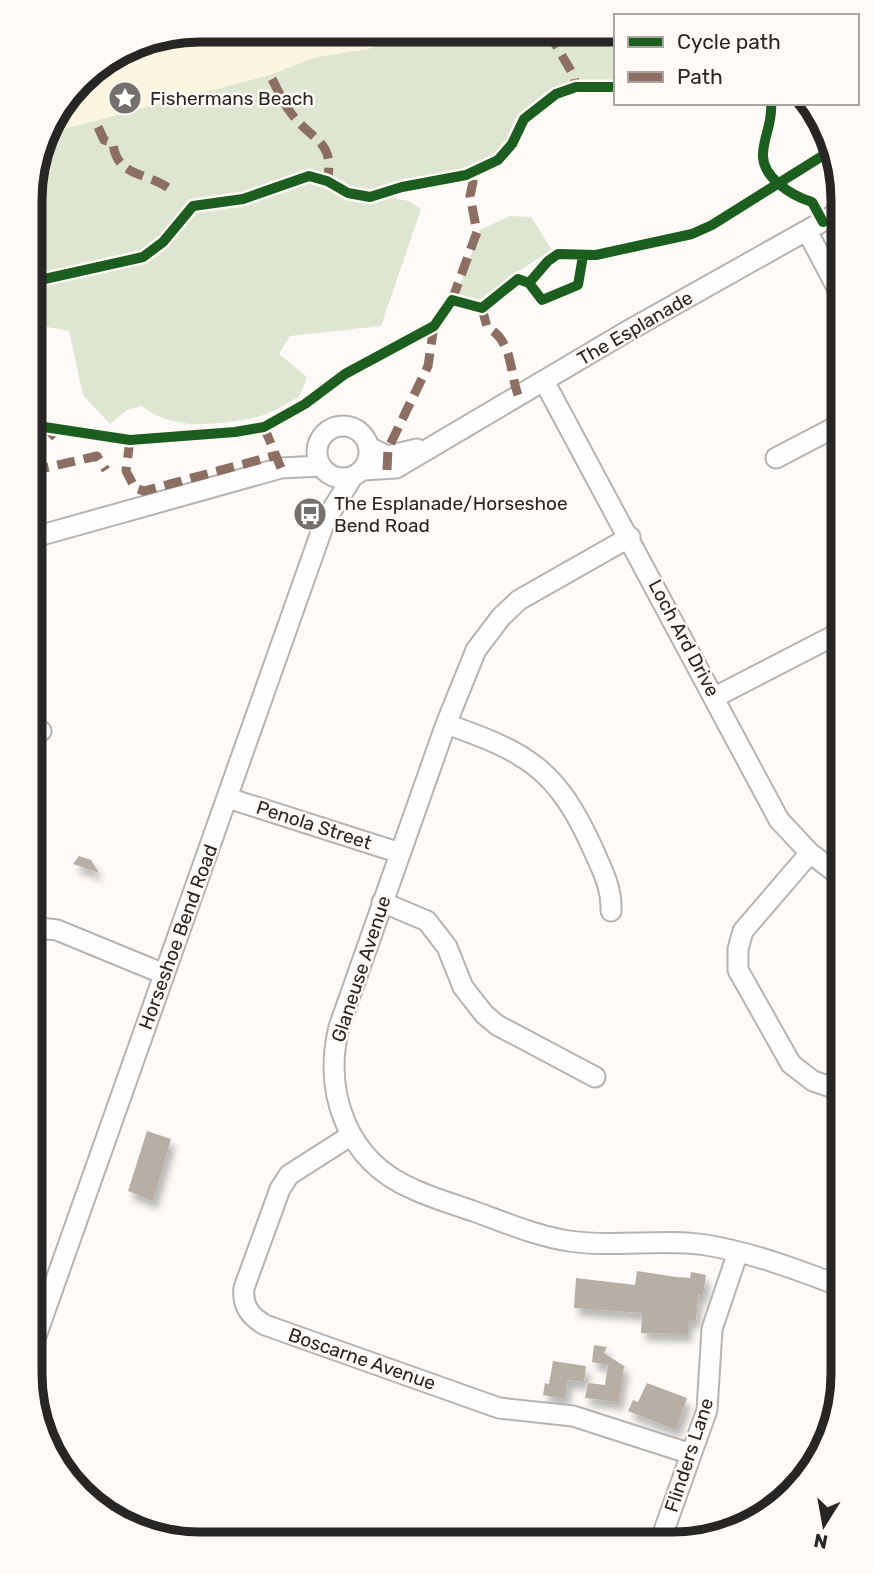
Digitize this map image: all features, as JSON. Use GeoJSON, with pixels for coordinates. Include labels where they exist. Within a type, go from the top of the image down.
{"type":"FeatureCollection","features":[{"type":"Feature","properties":{"kind":"street","name":"The Esplanade"},"geometry":{"type":"LineString","coordinates":[[358,473],[396,468],[831,217]]}},
{"type":"Feature","properties":{"kind":"street"},"geometry":{"type":"LineString","coordinates":[[807,231],[831,276]]}},
{"type":"Feature","properties":{"kind":"street","name":"Loch Ard Drive"},"geometry":{"type":"LineString","coordinates":[[544,381],[630,537],[779,820],[810,853],[831,869]]}},
{"type":"Feature","properties":{"kind":"street"},"geometry":{"type":"LineString","coordinates":[[42,535],[281,468],[358,473],[369,447],[361,433],[344,427],[327,431],[319,441],[281,468]]}},
{"type":"Feature","properties":{"kind":"street"},"geometry":{"type":"LineString","coordinates":[[776,458],[831,429]]}},
{"type":"Feature","properties":{"kind":"street"},"geometry":{"type":"LineString","coordinates":[[319,441],[317,452],[325,471]]}},
{"type":"Feature","properties":{"kind":"street","name":"The Esplanade"},"geometry":{"type":"LineString","coordinates":[[369,447],[374,452],[387,456],[428,448]]}},
{"type":"Feature","properties":{"kind":"street","name":"Horseshoe Bend Road"},"geometry":{"type":"LineString","coordinates":[[325,471],[325,521]]}},
{"type":"Feature","properties":{"kind":"street","name":"Horseshoe Bend Road"},"geometry":{"type":"LineString","coordinates":[[42,1319],[325,521],[358,473]]}},
{"type":"Feature","properties":{"kind":"street","name":"Glaneuse Avenue"},"geometry":{"type":"LineString","coordinates":[[630,537],[538,587],[501,617],[476,650],[446,724],[382,902],[334,1049],[335,1093],[350,1136],[369,1158],[411,1189],[533,1232],[568,1241],[703,1245],[738,1252],[831,1282]]}},
{"type":"Feature","properties":{"kind":"street"},"geometry":{"type":"LineString","coordinates":[[715,696],[831,637]]}},
{"type":"Feature","properties":{"kind":"street"},"geometry":{"type":"LineString","coordinates":[[446,724],[515,750],[541,768],[580,821],[612,891],[611,911]]}},
{"type":"Feature","properties":{"kind":"street","name":"Penola Street"},"geometry":{"type":"LineString","coordinates":[[228,798],[400,853]]}},
{"type":"Feature","properties":{"kind":"street"},"geometry":{"type":"LineString","coordinates":[[810,853],[743,932],[738,949],[738,970],[791,1064],[813,1081],[831,1087]]}},
{"type":"Feature","properties":{"kind":"street"},"geometry":{"type":"LineString","coordinates":[[382,902],[428,921],[439,934],[463,987],[484,1014],[497,1025],[595,1077]]}},
{"type":"Feature","properties":{"kind":"street"},"geometry":{"type":"LineString","coordinates":[[42,929],[57,930],[164,975]]}},
{"type":"Feature","properties":{"kind":"street","name":"Boscarne Avenue"},"geometry":{"type":"LineString","coordinates":[[350,1136],[299,1166],[280,1189],[244,1288],[243,1298],[253,1318],[265,1325],[499,1408],[573,1416],[691,1454]]}},
{"type":"Feature","properties":{"kind":"street","name":"Flinders Lane"},"geometry":{"type":"LineString","coordinates":[[663,1532],[709,1403],[712,1329],[738,1252]]}},
{"type":"Feature","properties":{"kind":"green space"},"geometry":{"type":"Polygon","coordinates":[[[384,42],[614,42],[614,82],[564,85],[517,116],[504,148],[478,167],[394,185],[397,199],[409,201],[421,209],[381,326],[290,336],[279,354],[307,377],[299,397],[259,417],[225,423],[181,423],[154,414],[142,406],[127,410],[110,424],[83,395],[69,331],[42,326],[43,179],[58,130],[269,75],[316,57],[368,49],[384,42]]]}},
{"type":"Feature","properties":{"kind":"green space"},"geometry":{"type":"Polygon","coordinates":[[[510,216],[531,217],[552,250],[517,272],[480,303],[456,296],[480,230],[510,216]]]}},
{"type":"Feature","properties":{"kind":"sand","name":"Fishermans Beach"},"geometry":{"type":"Polygon","coordinates":[[[189,42],[384,42],[368,49],[316,57],[269,75],[58,130],[88,88],[121,63],[149,50],[189,42]]]}},
{"type":"Feature","properties":{"kind":"building"},"geometry":{"type":"Polygon","coordinates":[[[79,856],[91,860],[99,873],[73,864],[79,856]]]}},
{"type":"Feature","properties":{"kind":"building"},"geometry":{"type":"Polygon","coordinates":[[[147,1131],[171,1139],[153,1201],[128,1191],[147,1131]]]}},
{"type":"Feature","properties":{"kind":"building"},"geometry":{"type":"Polygon","coordinates":[[[637,1271],[690,1278],[691,1272],[706,1275],[703,1296],[698,1295],[696,1320],[688,1320],[688,1334],[641,1333],[642,1313],[574,1308],[576,1278],[635,1285],[637,1271]]]}},
{"type":"Feature","properties":{"kind":"building"},"geometry":{"type":"Polygon","coordinates":[[[594,1345],[607,1347],[604,1353],[627,1368],[624,1367],[619,1402],[585,1398],[588,1383],[605,1385],[608,1365],[592,1362],[594,1345]]]}},
{"type":"Feature","properties":{"kind":"building"},"geometry":{"type":"Polygon","coordinates":[[[553,1361],[586,1366],[584,1382],[568,1380],[565,1399],[543,1395],[545,1383],[549,1384],[553,1361]]]}},
{"type":"Feature","properties":{"kind":"building"},"geometry":{"type":"Polygon","coordinates":[[[647,1383],[687,1398],[676,1430],[628,1411],[633,1400],[638,1402],[647,1383]]]}},
{"type":"Feature","properties":{"kind":"marked path"},"geometry":{"type":"LineString","coordinates":[[554,42],[574,76],[576,87]]}},
{"type":"Feature","properties":{"kind":"marked path"},"geometry":{"type":"LineString","coordinates":[[272,79],[291,113],[325,149],[329,167],[327,181]]}},
{"type":"Feature","properties":{"kind":"marked path"},"geometry":{"type":"LineString","coordinates":[[98,127],[104,140],[113,143],[115,154],[126,168],[170,189]]}},
{"type":"Feature","properties":{"kind":"marked path"},"geometry":{"type":"LineString","coordinates":[[452,300],[477,232],[470,196],[475,172]]}},
{"type":"Feature","properties":{"kind":"marked path"},"geometry":{"type":"LineString","coordinates":[[482,308],[487,327],[502,340],[506,348],[518,395]]}},
{"type":"Feature","properties":{"kind":"marked path"},"geometry":{"type":"LineString","coordinates":[[387,470],[388,449],[428,366],[434,326]]}},
{"type":"Feature","properties":{"kind":"marked path"},"geometry":{"type":"LineString","coordinates":[[264,427],[281,468]]}},
{"type":"Feature","properties":{"kind":"marked path"},"geometry":{"type":"LineString","coordinates":[[42,444],[58,429]]}},
{"type":"Feature","properties":{"kind":"marked path"},"geometry":{"type":"LineString","coordinates":[[130,440],[126,471],[135,488],[144,491],[277,455]]}},
{"type":"Feature","properties":{"kind":"marked path"},"geometry":{"type":"LineString","coordinates":[[42,468],[97,456],[106,470]]}},
{"type":"Feature","properties":{"kind":"cycle path"},"geometry":{"type":"LineString","coordinates":[[42,280],[143,257],[163,242],[193,206],[243,199],[309,176],[327,181],[348,193],[370,197],[402,187],[466,175],[498,160],[512,144],[524,119],[556,94],[576,87],[614,87]]}},
{"type":"Feature","properties":{"kind":"cycle path"},"geometry":{"type":"LineString","coordinates":[[771,105],[763,153],[767,170],[787,190],[812,202],[823,222]]}},
{"type":"Feature","properties":{"kind":"cycle path"},"geometry":{"type":"LineString","coordinates":[[42,427],[130,440],[235,432],[264,427],[305,404],[345,374],[434,326],[452,300],[482,308],[518,279],[529,283],[548,261],[558,254],[596,255],[692,234],[712,225],[825,154]]}},
{"type":"Feature","properties":{"kind":"cycle path"},"geometry":{"type":"LineString","coordinates":[[529,283],[542,300],[578,285],[583,256]]}},
{"type":"Feature","properties":{"kind":"place","name":"Fishermans Beach"},"geometry":{"type":"Point","coordinates":[125,98]}},
{"type":"Feature","properties":{"kind":"place","name":"The Esplanade/Horseshoe Bend Road"},"geometry":{"type":"Point","coordinates":[310,514]}}]}
